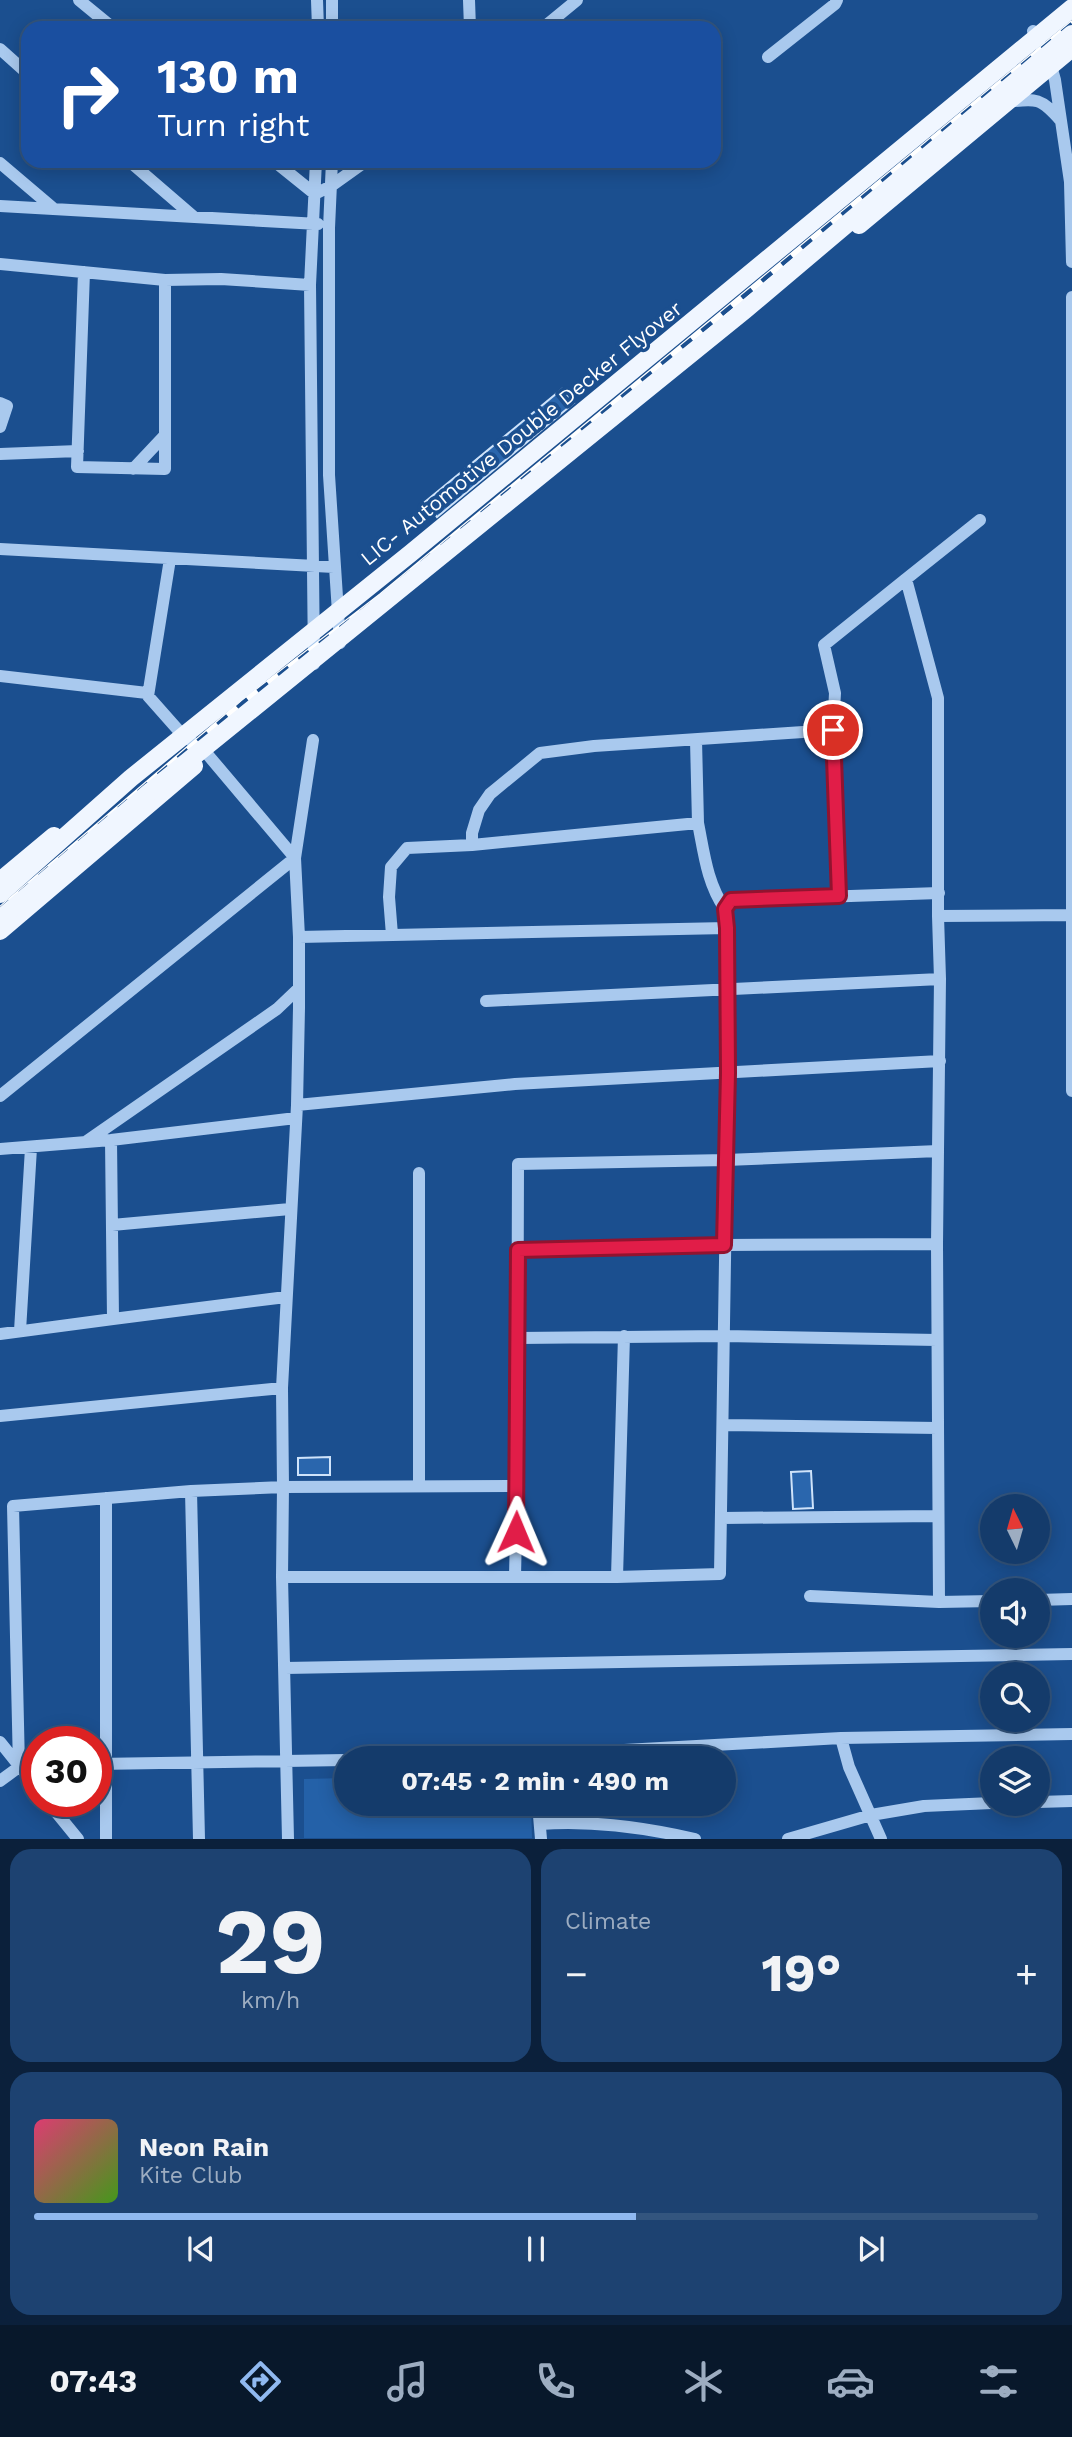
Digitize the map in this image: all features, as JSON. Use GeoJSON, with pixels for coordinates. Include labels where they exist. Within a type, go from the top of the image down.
{"type":"FeatureCollection","features":[{"type":"Feature","properties":{"kind":"main road"},"geometry":{"type":"LineString","coordinates":[[0,881],[178,731],[337,606],[684,323],[1071,0]]}},
{"type":"Feature","properties":{"kind":"main road","name":"LIC- Automotive Double Decker Flyover"},"geometry":{"type":"LineString","coordinates":[[0,894],[131,778],[411,553],[1072,8]]}},
{"type":"Feature","properties":{"kind":"main road"},"geometry":{"type":"LineString","coordinates":[[0,919],[146,795],[745,310],[1072,34]]}},
{"type":"Feature","properties":{"kind":"main road"},"geometry":{"type":"LineString","coordinates":[[0,931],[208,755],[615,426],[1072,49]]}},
{"type":"Feature","properties":{"kind":"street"},"geometry":{"type":"LineString","coordinates":[[79,0],[104,21]]}},
{"type":"Feature","properties":{"kind":"street"},"geometry":{"type":"LineString","coordinates":[[317,0],[318,21]]}},
{"type":"Feature","properties":{"kind":"street"},"geometry":{"type":"LineString","coordinates":[[332,0],[332,21]]}},
{"type":"Feature","properties":{"kind":"street"},"geometry":{"type":"LineString","coordinates":[[469,0],[470,21]]}},
{"type":"Feature","properties":{"kind":"street"},"geometry":{"type":"LineString","coordinates":[[549,21],[562,6],[577,0]]}},
{"type":"Feature","properties":{"kind":"street"},"geometry":{"type":"LineString","coordinates":[[768,57],[837,0]]}},
{"type":"Feature","properties":{"kind":"street"},"geometry":{"type":"LineString","coordinates":[[1051,16],[1072,49]]}},
{"type":"Feature","properties":{"kind":"street"},"geometry":{"type":"LineString","coordinates":[[1033,31],[1051,66],[1061,121],[1070,182],[1072,262]]}},
{"type":"Feature","properties":{"kind":"street"},"geometry":{"type":"LineString","coordinates":[[0,50],[21,68]]}},
{"type":"Feature","properties":{"kind":"street"},"geometry":{"type":"LineString","coordinates":[[1007,102],[1028,100],[1045,103],[1061,121]]}},
{"type":"Feature","properties":{"kind":"street"},"geometry":{"type":"LineString","coordinates":[[0,163],[54,208]]}},
{"type":"Feature","properties":{"kind":"street"},"geometry":{"type":"LineString","coordinates":[[138,168],[195,217]]}},
{"type":"Feature","properties":{"kind":"street"},"geometry":{"type":"LineString","coordinates":[[283,168],[315,194]]}},
{"type":"Feature","properties":{"kind":"street"},"geometry":{"type":"LineString","coordinates":[[314,668],[310,285],[316,168]]}},
{"type":"Feature","properties":{"kind":"street"},"geometry":{"type":"LineString","coordinates":[[332,168],[329,223],[329,475],[340,647]]}},
{"type":"Feature","properties":{"kind":"street"},"geometry":{"type":"LineString","coordinates":[[315,194],[356,168]]}},
{"type":"Feature","properties":{"kind":"street"},"geometry":{"type":"LineString","coordinates":[[0,205],[329,223]]}},
{"type":"Feature","properties":{"kind":"street"},"geometry":{"type":"LineString","coordinates":[[0,271],[0,264],[165,280],[221,279],[310,285]]}},
{"type":"Feature","properties":{"kind":"street"},"geometry":{"type":"LineString","coordinates":[[84,272],[77,467],[166,469],[165,280]]}},
{"type":"Feature","properties":{"kind":"street"},"geometry":{"type":"LineString","coordinates":[[1072,297],[1072,1091]]}},
{"type":"Feature","properties":{"kind":"street"},"geometry":{"type":"LineString","coordinates":[[0,404],[7,406],[0,427]]}},
{"type":"Feature","properties":{"kind":"street"},"geometry":{"type":"LineString","coordinates":[[133,469],[166,435]]}},
{"type":"Feature","properties":{"kind":"street"},"geometry":{"type":"LineString","coordinates":[[0,454],[78,451]]}},
{"type":"Feature","properties":{"kind":"street"},"geometry":{"type":"LineString","coordinates":[[839,896],[833,730],[835,693],[824,645],[980,520]]}},
{"type":"Feature","properties":{"kind":"street"},"geometry":{"type":"LineString","coordinates":[[0,548],[334,568]]}},
{"type":"Feature","properties":{"kind":"street"},"geometry":{"type":"LineString","coordinates":[[147,693],[170,559]]}},
{"type":"Feature","properties":{"kind":"street"},"geometry":{"type":"LineString","coordinates":[[905,579],[938,698],[939,1602]]}},
{"type":"Feature","properties":{"kind":"street"},"geometry":{"type":"LineString","coordinates":[[0,676],[147,693],[178,731],[208,755],[295,858]]}},
{"type":"Feature","properties":{"kind":"street"},"geometry":{"type":"LineString","coordinates":[[472,845],[472,833],[479,810],[489,794],[540,753],[594,746],[833,730]]}},
{"type":"Feature","properties":{"kind":"street"},"geometry":{"type":"LineString","coordinates":[[288,1839],[282,1577],[282,1388],[296,1111],[299,937],[295,858],[313,740]]}},
{"type":"Feature","properties":{"kind":"street"},"geometry":{"type":"LineString","coordinates":[[282,1577],[617,1577],[720,1574],[728,1073],[727,928],[725,909],[716,895],[708,873],[698,823],[696,740]]}},
{"type":"Feature","properties":{"kind":"street"},"geometry":{"type":"LineString","coordinates":[[392,935],[388,897],[391,867],[407,848],[472,845],[698,823]]}},
{"type":"Feature","properties":{"kind":"street"},"geometry":{"type":"LineString","coordinates":[[0,1096],[295,858]]}},
{"type":"Feature","properties":{"kind":"street"},"geometry":{"type":"LineString","coordinates":[[725,909],[731,900],[939,893]]}},
{"type":"Feature","properties":{"kind":"street"},"geometry":{"type":"LineString","coordinates":[[938,916],[1071,915]]}},
{"type":"Feature","properties":{"kind":"street"},"geometry":{"type":"LineString","coordinates":[[299,937],[727,928]]}},
{"type":"Feature","properties":{"kind":"street"},"geometry":{"type":"LineString","coordinates":[[486,1000],[940,979]]}},
{"type":"Feature","properties":{"kind":"street"},"geometry":{"type":"LineString","coordinates":[[86,1142],[277,1009],[298,989]]}},
{"type":"Feature","properties":{"kind":"street"},"geometry":{"type":"LineString","coordinates":[[0,1149],[111,1140],[296,1111],[515,1084],[940,1060]]}},
{"type":"Feature","properties":{"kind":"street"},"geometry":{"type":"LineString","coordinates":[[111,1140],[113,1319]]}},
{"type":"Feature","properties":{"kind":"street"},"geometry":{"type":"LineString","coordinates":[[20,1331],[31,1147]]}},
{"type":"Feature","properties":{"kind":"street"},"geometry":{"type":"LineString","coordinates":[[515,1577],[518,1164],[726,1160],[938,1151]]}},
{"type":"Feature","properties":{"kind":"street"},"geometry":{"type":"LineString","coordinates":[[419,1173],[419,1486]]}},
{"type":"Feature","properties":{"kind":"street"},"geometry":{"type":"LineString","coordinates":[[112,1225],[290,1209]]}},
{"type":"Feature","properties":{"kind":"street"},"geometry":{"type":"LineString","coordinates":[[518,1250],[937,1244]]}},
{"type":"Feature","properties":{"kind":"street"},"geometry":{"type":"LineString","coordinates":[[0,1334],[286,1297]]}},
{"type":"Feature","properties":{"kind":"street"},"geometry":{"type":"LineString","coordinates":[[617,1577],[624,1336]]}},
{"type":"Feature","properties":{"kind":"street"},"geometry":{"type":"LineString","coordinates":[[518,1338],[725,1336],[937,1340]]}},
{"type":"Feature","properties":{"kind":"street"},"geometry":{"type":"LineString","coordinates":[[0,1416],[282,1388]]}},
{"type":"Feature","properties":{"kind":"street"},"geometry":{"type":"LineString","coordinates":[[723,1425],[938,1428]]}},
{"type":"Feature","properties":{"kind":"street"},"geometry":{"type":"LineString","coordinates":[[19,1767],[6,1507],[191,1491],[283,1487],[517,1486]]}},
{"type":"Feature","properties":{"kind":"street"},"geometry":{"type":"LineString","coordinates":[[191,1491],[200,1839]]}},
{"type":"Feature","properties":{"kind":"street"},"geometry":{"type":"LineString","coordinates":[[103,1726],[106,1498]]}},
{"type":"Feature","properties":{"kind":"street"},"geometry":{"type":"LineString","coordinates":[[722,1518],[938,1516]]}},
{"type":"Feature","properties":{"kind":"street"},"geometry":{"type":"LineString","coordinates":[[810,1596],[980,1601]]}},
{"type":"Feature","properties":{"kind":"street"},"geometry":{"type":"LineString","coordinates":[[1050,1600],[1072,1599]]}},
{"type":"Feature","properties":{"kind":"street"},"geometry":{"type":"LineString","coordinates":[[285,1668],[1072,1654]]}},
{"type":"Feature","properties":{"kind":"street"},"geometry":{"type":"LineString","coordinates":[[712,1746],[841,1738],[1072,1734]]}},
{"type":"Feature","properties":{"kind":"street"},"geometry":{"type":"LineString","coordinates":[[841,1738],[849,1767],[881,1839]]}},
{"type":"Feature","properties":{"kind":"street"},"geometry":{"type":"LineString","coordinates":[[0,1742],[21,1769]]}},
{"type":"Feature","properties":{"kind":"street"},"geometry":{"type":"LineString","coordinates":[[112,1764],[334,1760]]}},
{"type":"Feature","properties":{"kind":"street"},"geometry":{"type":"LineString","coordinates":[[0,1781],[19,1767]]}},
{"type":"Feature","properties":{"kind":"street"},"geometry":{"type":"LineString","coordinates":[[1050,1802],[1072,1801]]}},
{"type":"Feature","properties":{"kind":"street"},"geometry":{"type":"LineString","coordinates":[[788,1839],[871,1815],[925,1805],[980,1803]]}},
{"type":"Feature","properties":{"kind":"street"},"geometry":{"type":"LineString","coordinates":[[539,1816],[541,1839]]}},
{"type":"Feature","properties":{"kind":"street"},"geometry":{"type":"LineString","coordinates":[[60,1817],[78,1839]]}},
{"type":"Feature","properties":{"kind":"street"},"geometry":{"type":"LineString","coordinates":[[105,1817],[106,1839]]}},
{"type":"Feature","properties":{"kind":"street"},"geometry":{"type":"LineString","coordinates":[[540,1824],[575,1821],[646,1828],[695,1839]]}},
{"type":"Feature","properties":{"kind":"shaded area"},"geometry":{"type":"Polygon","coordinates":[[[334,1778],[334,1816],[531,1816],[532,1838],[304,1838],[304,1779],[334,1778]]]}},
{"type":"Feature","properties":{"kind":"building"},"geometry":{"type":"Polygon","coordinates":[[[562,389],[574,403],[437,517],[425,502],[562,389]]]}},
{"type":"Feature","properties":{"kind":"building"},"geometry":{"type":"Polygon","coordinates":[[[330,1457],[330,1475],[298,1475],[298,1458],[330,1457]]]}},
{"type":"Feature","properties":{"kind":"building"},"geometry":{"type":"Polygon","coordinates":[[[811,1471],[813,1508],[793,1509],[791,1472],[811,1471]]]}},
{"type":"Feature","properties":{"kind":"railway"},"geometry":{"type":"LineString","coordinates":[[0,910],[244,702],[382,596],[1072,24]]}},
{"type":"Feature","properties":{"kind":"route"},"geometry":{"type":"LineString","coordinates":[[516,1532],[518,1250],[724,1245],[728,1073],[725,909],[731,900],[839,896],[833,730]]}}]}
